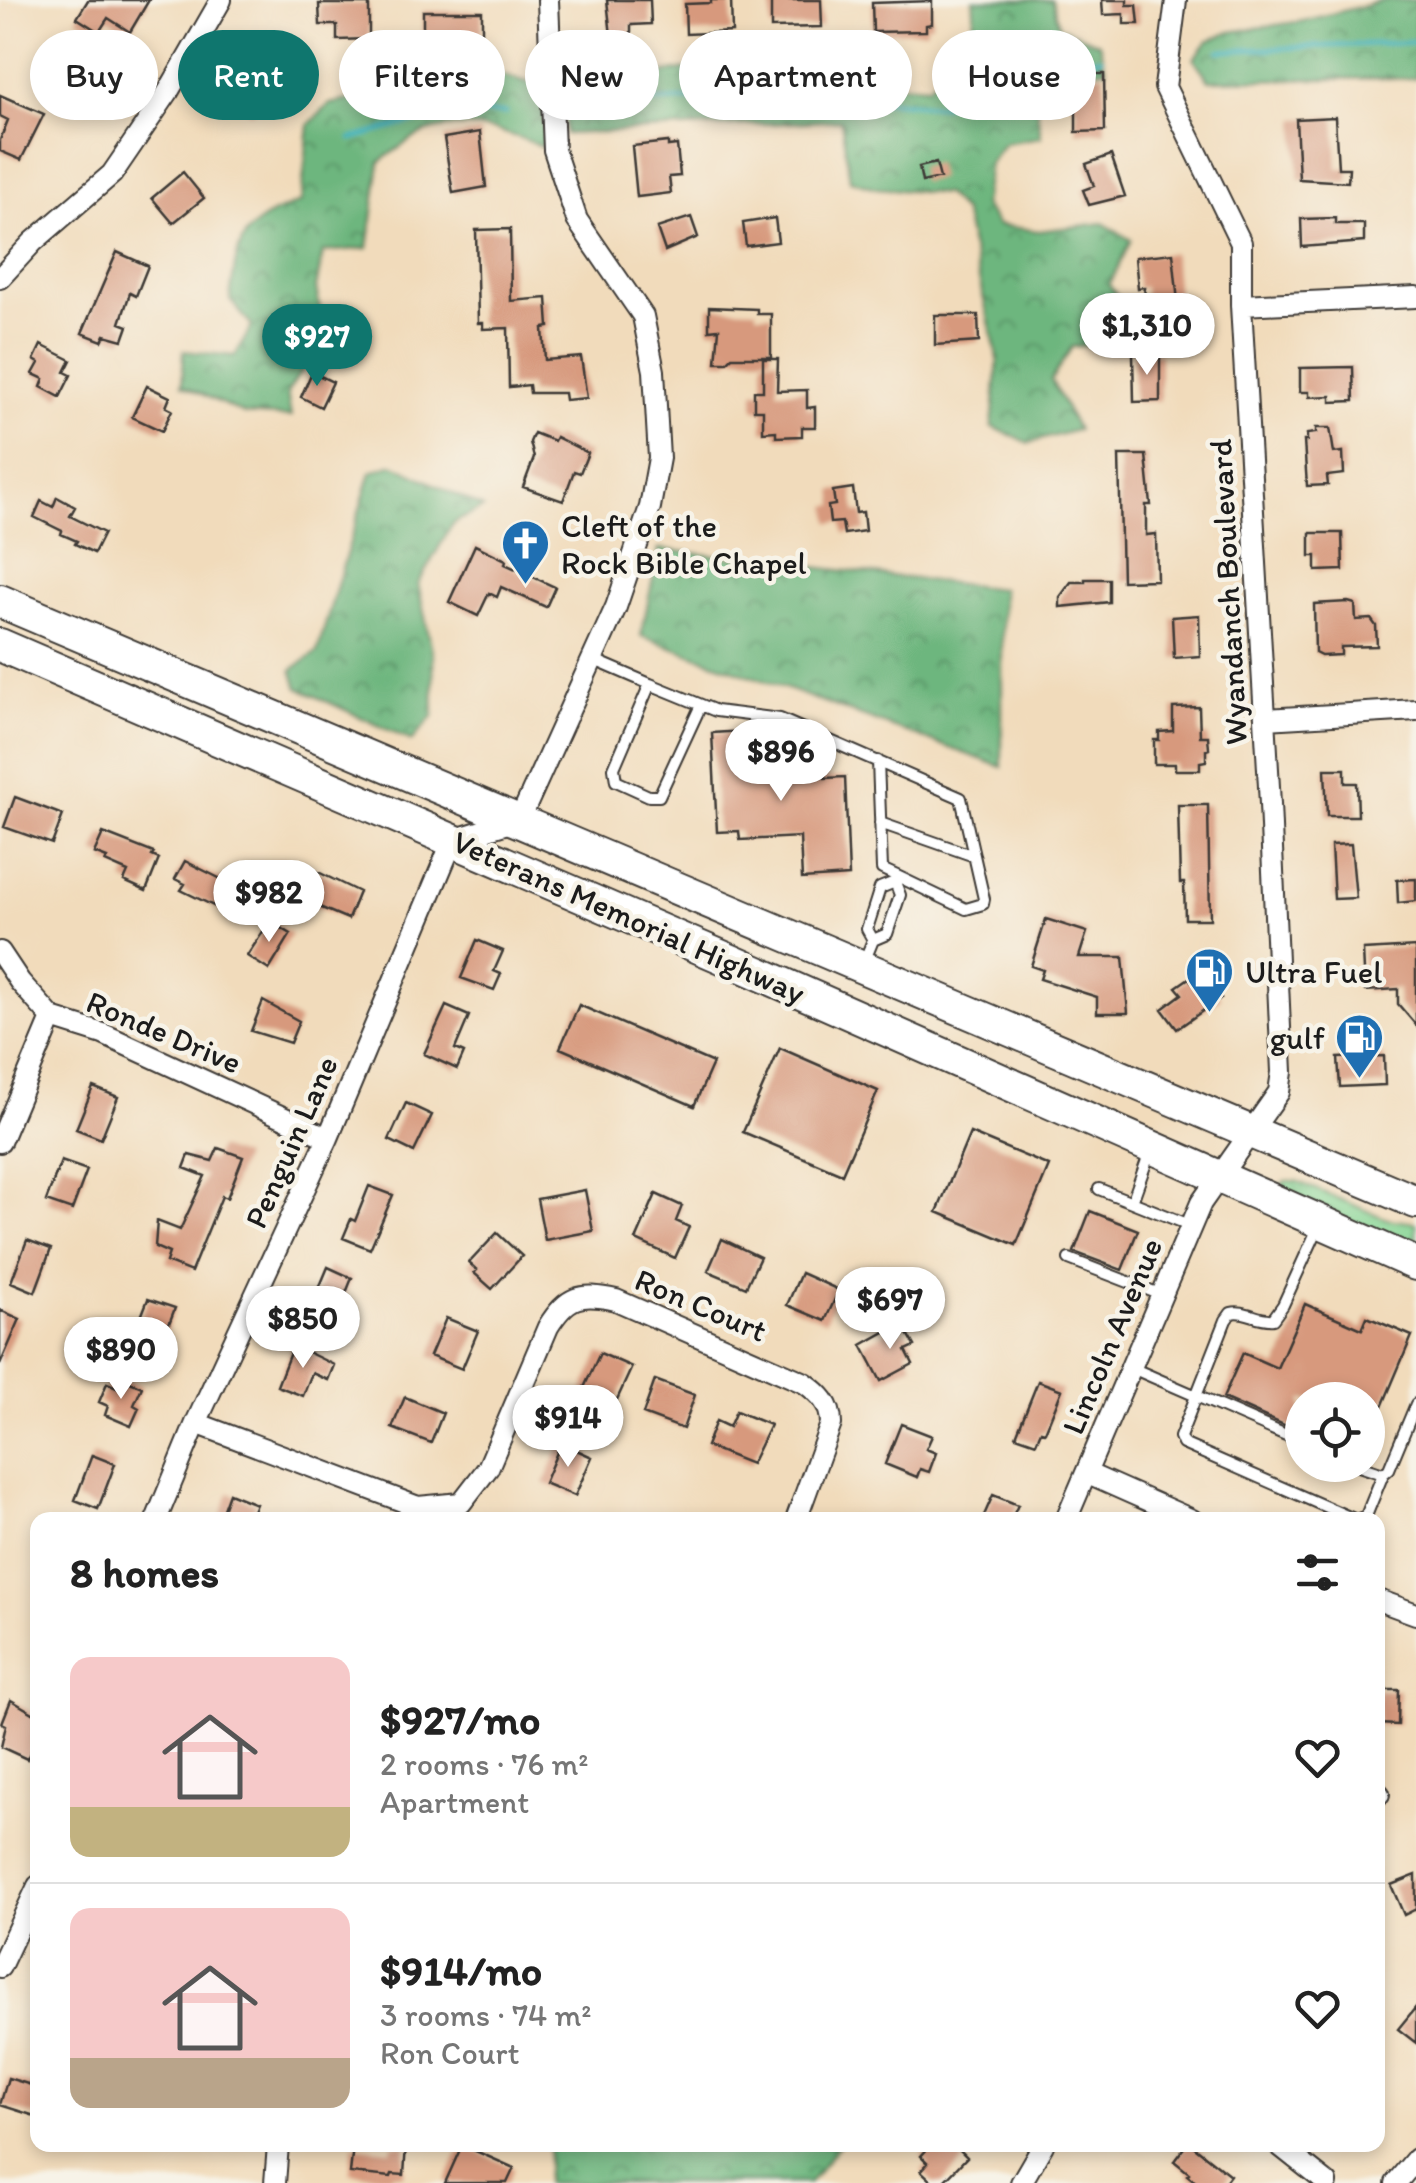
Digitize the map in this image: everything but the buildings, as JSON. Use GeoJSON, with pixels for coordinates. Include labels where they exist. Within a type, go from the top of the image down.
{"type":"FeatureCollection","features":[{"type":"Feature","properties":{"kind":"main road","name":"Veterans Memorial Highway"},"geometry":{"type":"LineString","coordinates":[[0,601],[520,819],[868,954],[1252,1132],[1416,1202]]}},
{"type":"Feature","properties":{"kind":"main road","name":"Veterans Memorial Highway"},"geometry":{"type":"LineString","coordinates":[[0,645],[1416,1264]]}},
{"type":"Feature","properties":{"kind":"street"},"geometry":{"type":"LineString","coordinates":[[0,278],[33,242],[112,174],[168,92],[221,0]]}},
{"type":"Feature","properties":{"kind":"street"},"geometry":{"type":"LineString","coordinates":[[452,840],[520,819],[616,607],[650,508],[659,458],[654,370],[643,316],[577,220],[554,150],[548,0]]}},
{"type":"Feature","properties":{"kind":"street","name":"Wyandanch Boulevard"},"geometry":{"type":"LineString","coordinates":[[1176,0],[1165,87],[1241,244],[1241,305],[1282,1072],[1279,1092],[1218,1178]]}},
{"type":"Feature","properties":{"kind":"street"},"geometry":{"type":"LineString","coordinates":[[1241,305],[1416,297]]}},
{"type":"Feature","properties":{"kind":"street"},"geometry":{"type":"LineString","coordinates":[[1266,718],[1416,710]]}},
{"type":"Feature","properties":{"kind":"street","name":"Penguin Lane"},"geometry":{"type":"LineString","coordinates":[[159,1512],[196,1423],[328,1138],[452,840]]}},
{"type":"Feature","properties":{"kind":"street","name":"Ronde Drive"},"geometry":{"type":"LineString","coordinates":[[0,952],[52,1018],[103,1034],[328,1138]]}},
{"type":"Feature","properties":{"kind":"street"},"geometry":{"type":"LineString","coordinates":[[0,1142],[52,1018]]}},
{"type":"Feature","properties":{"kind":"street","name":"Lincoln Avenue"},"geometry":{"type":"LineString","coordinates":[[1069,1512],[1201,1203],[1218,1178]]}},
{"type":"Feature","properties":{"kind":"street","name":"Ron Court"},"geometry":{"type":"LineString","coordinates":[[196,1423],[418,1507],[462,1503],[488,1468],[558,1311],[578,1297],[598,1296],[616,1300],[804,1382],[826,1401],[831,1424],[799,1512]]}},
{"type":"Feature","properties":{"kind":"street"},"geometry":{"type":"LineString","coordinates":[[1086,1472],[1174,1512]]}},
{"type":"Feature","properties":{"kind":"street"},"geometry":{"type":"LineString","coordinates":[[1385,1603],[1416,1614]]}},
{"type":"Feature","properties":{"kind":"street"},"geometry":{"type":"LineString","coordinates":[[0,1967],[30,1903]]}},
{"type":"Feature","properties":{"kind":"street"},"geometry":{"type":"LineString","coordinates":[[275,2183],[277,2152]]}},
{"type":"Feature","properties":{"kind":"street"},"geometry":{"type":"LineString","coordinates":[[1021,2183],[1039,2152]]}},
{"type":"Feature","properties":{"kind":"street"},"geometry":{"type":"LineString","coordinates":[[1288,2152],[1328,2183]]}},
{"type":"Feature","properties":{"kind":"street"},"geometry":{"type":"LineString","coordinates":[[1396,2183],[1416,2159]]}},
{"type":"Feature","properties":{"kind":"lane"},"geometry":{"type":"LineString","coordinates":[[592,660],[716,712],[780,718],[960,798],[984,898],[976,909],[966,909],[896,879],[882,869],[878,762]]}},
{"type":"Feature","properties":{"kind":"lane"},"geometry":{"type":"LineString","coordinates":[[650,684],[613,775],[616,781],[649,796],[662,793],[701,705]]}},
{"type":"Feature","properties":{"kind":"lane"},"geometry":{"type":"LineString","coordinates":[[880,823],[974,856]]}},
{"type":"Feature","properties":{"kind":"lane"},"geometry":{"type":"LineString","coordinates":[[868,954],[867,929],[880,888],[896,879]]}},
{"type":"Feature","properties":{"kind":"lane"},"geometry":{"type":"LineString","coordinates":[[868,954],[887,934],[900,895],[896,879]]}},
{"type":"Feature","properties":{"kind":"lane"},"geometry":{"type":"LineString","coordinates":[[1132,1202],[1151,1148]]}},
{"type":"Feature","properties":{"kind":"lane"},"geometry":{"type":"LineString","coordinates":[[1099,1189],[1192,1226]]}},
{"type":"Feature","properties":{"kind":"lane"},"geometry":{"type":"LineString","coordinates":[[1321,1223],[1273,1319],[1238,1311],[1226,1320],[1180,1437],[1184,1444],[1338,1512]]}},
{"type":"Feature","properties":{"kind":"lane"},"geometry":{"type":"LineString","coordinates":[[1070,1259],[1163,1295]]}},
{"type":"Feature","properties":{"kind":"lane"},"geometry":{"type":"LineString","coordinates":[[1132,1368],[1285,1435]]}},
{"type":"Feature","properties":{"kind":"lane"},"geometry":{"type":"LineString","coordinates":[[1385,1472],[1395,1460],[1416,1404]]}},
{"type":"Feature","properties":{"kind":"lane"},"geometry":{"type":"LineString","coordinates":[[1368,1512],[1380,1482]]}},
{"type":"Feature","properties":{"kind":"green space"},"geometry":{"type":"Polygon","coordinates":[[[973,0],[1052,0],[1059,27],[1066,30],[972,30],[973,0]]]}},
{"type":"Feature","properties":{"kind":"green space"},"geometry":{"type":"Polygon","coordinates":[[[1386,0],[1416,0],[1416,78],[1209,80],[1194,59],[1208,41],[1230,32],[1303,21],[1386,0]]]}},
{"type":"Feature","properties":{"kind":"green space"},"geometry":{"type":"Polygon","coordinates":[[[1096,42],[1099,43],[1106,69],[1096,70],[1096,42]]]}},
{"type":"Feature","properties":{"kind":"green space"},"geometry":{"type":"Polygon","coordinates":[[[679,71],[679,120],[841,120],[566,134],[565,120],[659,120],[659,74],[679,71]]]}},
{"type":"Feature","properties":{"kind":"green space"},"geometry":{"type":"Polygon","coordinates":[[[505,76],[525,81],[525,120],[544,120],[543,147],[500,132],[472,127],[442,128],[421,134],[380,162],[368,248],[323,252],[316,288],[325,335],[287,393],[291,417],[244,414],[182,385],[184,351],[235,356],[252,326],[230,300],[240,247],[245,236],[265,218],[301,202],[309,124],[319,120],[319,114],[330,104],[339,102],[339,120],[505,120],[505,76]]]}},
{"type":"Feature","properties":{"kind":"green space"},"geometry":{"type":"Polygon","coordinates":[[[932,82],[932,120],[1038,120],[1041,137],[1004,143],[989,163],[983,205],[997,225],[1039,231],[1103,223],[1131,240],[1109,285],[1134,318],[1171,328],[1133,339],[1072,347],[1051,380],[1077,430],[1029,443],[992,427],[998,359],[963,212],[945,194],[876,188],[850,180],[841,120],[912,120],[912,85],[927,86],[932,82]]]}},
{"type":"Feature","properties":{"kind":"green space"},"geometry":{"type":"Polygon","coordinates":[[[393,464],[483,508],[453,523],[418,584],[433,655],[434,715],[412,741],[298,688],[292,670],[317,652],[371,472],[393,464]]]}},
{"type":"Feature","properties":{"kind":"green space"},"geometry":{"type":"Polygon","coordinates":[[[659,549],[1002,589],[1002,767],[641,636],[659,549]]]}},
{"type":"Feature","properties":{"kind":"green space"},"geometry":{"type":"Polygon","coordinates":[[[1296,1181],[1387,1219],[1416,1223],[1416,1252],[1286,1193],[1281,1185],[1296,1181]]]}},
{"type":"Feature","properties":{"kind":"green space"},"geometry":{"type":"Polygon","coordinates":[[[548,2152],[833,2152],[809,2183],[546,2183],[548,2152]]]}},
{"type":"Feature","properties":{"kind":"waterway"},"geometry":{"type":"LineString","coordinates":[[1219,51],[1416,42]]}},
{"type":"Feature","properties":{"kind":"waterway"},"geometry":{"type":"LineString","coordinates":[[659,102],[797,92],[941,106],[1031,60],[1102,58]]}},
{"type":"Feature","properties":{"kind":"waterway"},"geometry":{"type":"LineString","coordinates":[[351,139],[446,113],[506,113]]}},
{"type":"Feature","properties":{"kind":"place","name":"Cleft of the Rock Bible Chapel"},"geometry":{"type":"Point","coordinates":[526,586]}},
{"type":"Feature","properties":{"kind":"place","name":"Ultra Fuel"},"geometry":{"type":"Point","coordinates":[1210,1014]}},
{"type":"Feature","properties":{"kind":"place","name":"gulf"},"geometry":{"type":"Point","coordinates":[1360,1080]}}]}
